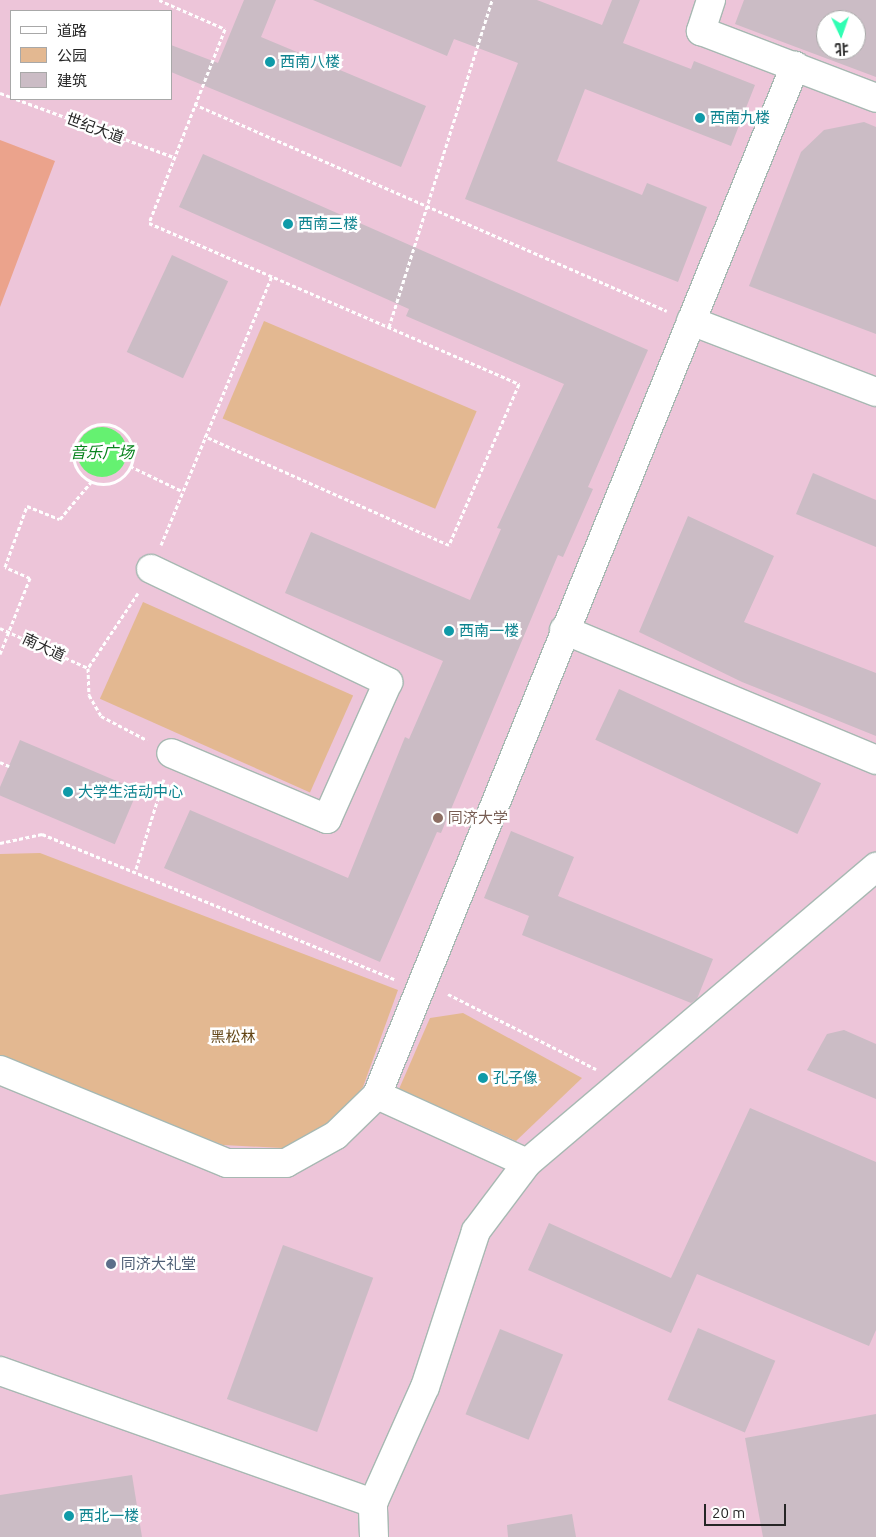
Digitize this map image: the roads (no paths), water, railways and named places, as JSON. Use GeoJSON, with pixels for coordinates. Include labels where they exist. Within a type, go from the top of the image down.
{"type":"FeatureCollection","features":[{"type":"Feature","properties":{"kind":"lane"},"geometry":{"type":"LineString","coordinates":[[711,0],[702,31],[876,98]]}},
{"type":"Feature","properties":{"kind":"lane"},"geometry":{"type":"LineString","coordinates":[[0,1070],[227,1163],[286,1163],[336,1135],[377,1095],[564,630],[795,66]]}},
{"type":"Feature","properties":{"kind":"lane"},"geometry":{"type":"LineString","coordinates":[[691,321],[876,392]]}},
{"type":"Feature","properties":{"kind":"lane"},"geometry":{"type":"LineString","coordinates":[[151,569],[388,682],[327,819],[171,753]]}},
{"type":"Feature","properties":{"kind":"lane"},"geometry":{"type":"LineString","coordinates":[[564,630],[876,760]]}},
{"type":"Feature","properties":{"kind":"lane"},"geometry":{"type":"LineString","coordinates":[[374,1537],[373,1502],[425,1387],[476,1231],[527,1163],[876,867]]}},
{"type":"Feature","properties":{"kind":"lane"},"geometry":{"type":"LineString","coordinates":[[377,1095],[527,1163]]}},
{"type":"Feature","properties":{"kind":"lane"},"geometry":{"type":"LineString","coordinates":[[0,1370],[373,1502]]}},
{"type":"Feature","properties":{"kind":"water","name":"音乐广场"},"geometry":{"type":"Polygon","coordinates":[[[102,427],[112,429],[120,434],[125,442],[127,452],[125,462],[120,470],[112,475],[102,477],[92,475],[84,470],[79,462],[77,452],[79,442],[84,434],[92,429],[102,427]]]}},
{"type":"Feature","properties":{"kind":"place","name":"西南八楼"},"geometry":{"type":"Point","coordinates":[270,62]}},
{"type":"Feature","properties":{"kind":"place","name":"西南九楼"},"geometry":{"type":"Point","coordinates":[700,118]}},
{"type":"Feature","properties":{"kind":"place","name":"西南三楼"},"geometry":{"type":"Point","coordinates":[288,224]}},
{"type":"Feature","properties":{"kind":"place","name":"西南一楼"},"geometry":{"type":"Point","coordinates":[449,631]}},
{"type":"Feature","properties":{"kind":"place","name":"大学生活动中心"},"geometry":{"type":"Point","coordinates":[68,792]}},
{"type":"Feature","properties":{"kind":"place","name":"同济大学"},"geometry":{"type":"Point","coordinates":[438,818]}},
{"type":"Feature","properties":{"kind":"place","name":"孔子像"},"geometry":{"type":"Point","coordinates":[483,1078]}},
{"type":"Feature","properties":{"kind":"place","name":"同济大礼堂"},"geometry":{"type":"Point","coordinates":[111,1264]}},
{"type":"Feature","properties":{"kind":"place","name":"西北一楼"},"geometry":{"type":"Point","coordinates":[69,1516]}},
{"type":"Feature","properties":{"kind":"park label","name":"黑松林"},"geometry":{"type":"Point","coordinates":[233,1037]}}]}
